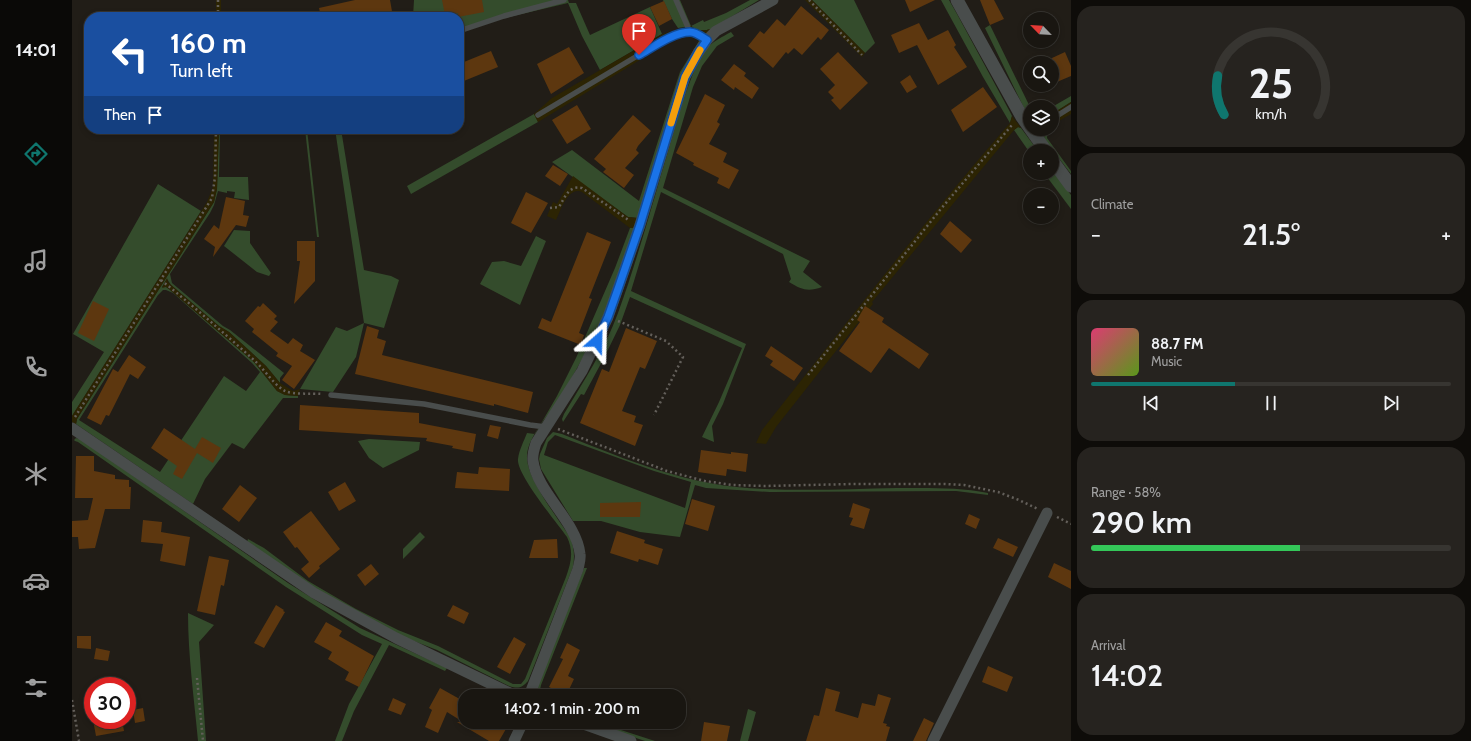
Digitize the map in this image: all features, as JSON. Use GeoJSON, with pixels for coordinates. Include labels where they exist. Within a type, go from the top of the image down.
{"type":"FeatureCollection","features":[{"type":"Feature","properties":{"kind":"street"},"geometry":{"type":"LineString","coordinates":[[532,689],[578,569],[580,554],[571,529],[540,481],[533,460],[533,451],[536,443],[582,371],[608,317],[640,225],[685,77],[698,53],[707,40],[716,31],[773,0]]}},
{"type":"Feature","properties":{"kind":"street"},"geometry":{"type":"LineString","coordinates":[[957,0],[1022,117]]}},
{"type":"Feature","properties":{"kind":"street"},"geometry":{"type":"LineString","coordinates":[[1059,170],[1071,186]]}},
{"type":"Feature","properties":{"kind":"street"},"geometry":{"type":"LineString","coordinates":[[72,428],[314,593],[396,638],[502,689]]}},
{"type":"Feature","properties":{"kind":"street"},"geometry":{"type":"LineString","coordinates":[[934,741],[1047,513]]}},
{"type":"Feature","properties":{"kind":"street"},"geometry":{"type":"LineString","coordinates":[[514,741],[520,729]]}},
{"type":"Feature","properties":{"kind":"street"},"geometry":{"type":"LineString","coordinates":[[598,729],[631,741]]}},
{"type":"Feature","properties":{"kind":"lane"},"geometry":{"type":"LineString","coordinates":[[464,29],[504,16],[564,0]]}},
{"type":"Feature","properties":{"kind":"lane"},"geometry":{"type":"LineString","coordinates":[[676,0],[690,32]]}},
{"type":"Feature","properties":{"kind":"lane"},"geometry":{"type":"LineString","coordinates":[[538,115],[664,40],[690,32],[698,34],[707,40]]}},
{"type":"Feature","properties":{"kind":"lane"},"geometry":{"type":"LineString","coordinates":[[1059,114],[1071,107]]}},
{"type":"Feature","properties":{"kind":"lane"},"geometry":{"type":"LineString","coordinates":[[331,395],[424,404],[546,427]]}},
{"type":"Feature","properties":{"kind":"path"},"geometry":{"type":"LineString","coordinates":[[218,0],[218,12]]}},
{"type":"Feature","properties":{"kind":"path"},"geometry":{"type":"LineString","coordinates":[[809,0],[862,55]]}},
{"type":"Feature","properties":{"kind":"path"},"geometry":{"type":"LineString","coordinates":[[808,375],[940,210],[1002,136],[1022,117]]}},
{"type":"Feature","properties":{"kind":"path"},"geometry":{"type":"LineString","coordinates":[[72,422],[212,198],[215,177],[216,134]]}},
{"type":"Feature","properties":{"kind":"path"},"geometry":{"type":"LineString","coordinates":[[550,208],[559,207],[570,189],[576,187],[582,188],[627,220],[640,225]]}},
{"type":"Feature","properties":{"kind":"path"},"geometry":{"type":"LineString","coordinates":[[161,280],[210,320],[260,366],[273,381],[286,391],[293,393],[331,395]]}},
{"type":"Feature","properties":{"kind":"path"},"geometry":{"type":"LineString","coordinates":[[608,317],[666,341],[683,357],[654,414]]}},
{"type":"Feature","properties":{"kind":"path"},"geometry":{"type":"LineString","coordinates":[[546,427],[560,430],[667,472],[705,481],[732,485],[765,486],[868,484],[964,485],[998,492],[1071,524]]}},
{"type":"Feature","properties":{"kind":"path"},"geometry":{"type":"LineString","coordinates":[[198,678],[203,741]]}},
{"type":"Feature","properties":{"kind":"path"},"geometry":{"type":"LineString","coordinates":[[72,700],[79,741]]}},
{"type":"Feature","properties":{"kind":"green space"},"geometry":{"type":"Polygon","coordinates":[[[414,0],[568,0],[569,3],[576,3],[590,35],[650,7],[662,34],[600,70],[582,36],[568,3],[464,28],[464,12],[413,12],[414,0]]]}},
{"type":"Feature","properties":{"kind":"green space"},"geometry":{"type":"Polygon","coordinates":[[[663,0],[680,0],[691,26],[678,28],[663,0]]]}},
{"type":"Feature","properties":{"kind":"green space"},"geometry":{"type":"Polygon","coordinates":[[[750,0],[759,0],[711,29],[700,30],[691,26],[703,20],[704,22],[726,13],[750,0]]]}},
{"type":"Feature","properties":{"kind":"green space"},"geometry":{"type":"Polygon","coordinates":[[[812,0],[854,0],[875,43],[865,53],[812,0]]]}},
{"type":"Feature","properties":{"kind":"green space"},"geometry":{"type":"Polygon","coordinates":[[[941,0],[949,0],[957,14],[1012,116],[1010,123],[983,77],[941,0]]]}},
{"type":"Feature","properties":{"kind":"green space"},"geometry":{"type":"Polygon","coordinates":[[[990,25],[1027,100],[1023,100],[1023,106],[985,28],[990,25]]]}},
{"type":"Feature","properties":{"kind":"green space"},"geometry":{"type":"Polygon","coordinates":[[[731,32],[734,36],[717,46],[702,66],[693,87],[663,188],[810,261],[803,272],[822,287],[809,290],[794,285],[789,282],[791,279],[783,254],[661,192],[631,291],[746,344],[723,404],[712,426],[714,442],[702,437],[742,348],[630,297],[620,325],[605,356],[584,395],[581,394],[563,422],[562,419],[564,414],[607,339],[618,313],[639,250],[681,108],[694,70],[706,49],[715,41],[731,32]]]}},
{"type":"Feature","properties":{"kind":"green space"},"geometry":{"type":"Polygon","coordinates":[[[699,41],[700,43],[638,218],[628,217],[552,162],[572,150],[639,201],[680,72],[699,41]]]}},
{"type":"Feature","properties":{"kind":"green space"},"geometry":{"type":"Polygon","coordinates":[[[1071,96],[1071,102],[1059,110],[1059,103],[1071,96]]]}},
{"type":"Feature","properties":{"kind":"green space"},"geometry":{"type":"Polygon","coordinates":[[[534,114],[538,122],[411,194],[407,186],[534,114]]]}},
{"type":"Feature","properties":{"kind":"green space"},"geometry":{"type":"Polygon","coordinates":[[[1018,127],[1021,128],[1023,131],[1023,136],[1027,136],[1033,144],[1024,144],[1014,130],[1018,127]]]}},
{"type":"Feature","properties":{"kind":"green space"},"geometry":{"type":"Polygon","coordinates":[[[220,134],[219,177],[248,177],[249,200],[234,198],[235,192],[227,191],[227,193],[218,191],[214,205],[210,213],[170,274],[172,283],[223,326],[284,373],[280,378],[280,383],[266,366],[229,332],[219,326],[171,285],[167,279],[162,287],[169,289],[254,362],[277,391],[285,395],[298,396],[298,398],[283,398],[244,449],[232,443],[205,479],[193,504],[76,424],[77,419],[214,202],[217,189],[220,134]],[[163,290],[158,295],[79,420],[160,472],[224,376],[246,391],[260,372],[252,363],[173,293],[163,290]]]}},
{"type":"Feature","properties":{"kind":"green space"},"geometry":{"type":"Polygon","coordinates":[[[306,134],[308,134],[319,237],[317,237],[306,134]]]}},
{"type":"Feature","properties":{"kind":"green space"},"geometry":{"type":"Polygon","coordinates":[[[336,134],[342,134],[364,270],[391,276],[399,280],[384,328],[364,323],[336,134]]]}},
{"type":"Feature","properties":{"kind":"green space"},"geometry":{"type":"Polygon","coordinates":[[[1044,136],[1047,136],[1051,144],[1048,144],[1044,139],[1044,136]]]}},
{"type":"Feature","properties":{"kind":"green space"},"geometry":{"type":"Polygon","coordinates":[[[1059,154],[1071,171],[1071,174],[1059,158],[1059,154]]]}},
{"type":"Feature","properties":{"kind":"green space"},"geometry":{"type":"Polygon","coordinates":[[[1059,179],[1071,195],[1071,209],[1059,193],[1059,188],[1055,188],[1049,180],[1059,179]]]}},
{"type":"Feature","properties":{"kind":"green space"},"geometry":{"type":"Polygon","coordinates":[[[158,184],[201,211],[72,416],[72,402],[104,352],[73,334],[158,184]]]}},
{"type":"Feature","properties":{"kind":"green space"},"geometry":{"type":"Polygon","coordinates":[[[630,228],[634,228],[613,289],[595,334],[558,402],[539,427],[557,396],[576,358],[615,268],[630,228]]]}},
{"type":"Feature","properties":{"kind":"green space"},"geometry":{"type":"Polygon","coordinates":[[[234,230],[250,231],[250,243],[271,273],[269,276],[257,272],[224,246],[234,230]]]}},
{"type":"Feature","properties":{"kind":"green space"},"geometry":{"type":"Polygon","coordinates":[[[536,236],[546,241],[520,305],[480,284],[492,262],[504,261],[521,266],[536,236]]]}},
{"type":"Feature","properties":{"kind":"green space"},"geometry":{"type":"Polygon","coordinates":[[[364,323],[356,357],[333,392],[300,389],[336,327],[347,331],[364,323]]]}},
{"type":"Feature","properties":{"kind":"green space"},"geometry":{"type":"Polygon","coordinates":[[[553,432],[562,434],[636,463],[661,471],[686,478],[738,487],[798,490],[943,488],[977,491],[988,493],[988,495],[956,491],[770,492],[706,488],[695,485],[680,537],[640,532],[601,521],[573,521],[541,469],[539,459],[547,438],[553,432]],[[555,435],[548,442],[544,455],[685,508],[691,482],[654,471],[555,435]]]}},
{"type":"Feature","properties":{"kind":"green space"},"geometry":{"type":"Polygon","coordinates":[[[527,433],[535,434],[528,450],[527,458],[532,477],[570,537],[574,559],[573,567],[528,681],[520,687],[509,686],[437,650],[396,634],[306,583],[247,542],[248,539],[264,548],[308,581],[356,609],[398,630],[438,646],[513,684],[521,684],[525,679],[566,577],[571,557],[567,537],[530,487],[519,466],[518,459],[520,449],[527,433]]]}},
{"type":"Feature","properties":{"kind":"green space"},"geometry":{"type":"Polygon","coordinates":[[[76,438],[80,439],[288,583],[360,628],[447,668],[445,671],[389,645],[354,711],[342,741],[335,741],[349,704],[382,644],[362,635],[286,587],[75,441],[74,440],[76,438]]]}},
{"type":"Feature","properties":{"kind":"green space"},"geometry":{"type":"Polygon","coordinates":[[[369,439],[420,442],[419,450],[383,468],[369,458],[358,441],[369,439]]]}},
{"type":"Feature","properties":{"kind":"green space"},"geometry":{"type":"Polygon","coordinates":[[[420,532],[425,537],[403,559],[403,549],[420,532]]]}},
{"type":"Feature","properties":{"kind":"green space"},"geometry":{"type":"Polygon","coordinates":[[[584,568],[587,568],[540,689],[537,689],[540,677],[584,568]]]}},
{"type":"Feature","properties":{"kind":"green space"},"geometry":{"type":"Polygon","coordinates":[[[188,613],[214,625],[199,642],[206,741],[198,741],[190,661],[188,613]]]}},
{"type":"Feature","properties":{"kind":"green space"},"geometry":{"type":"Polygon","coordinates":[[[748,709],[756,712],[748,741],[740,741],[748,709]]]}},
{"type":"Feature","properties":{"kind":"green space"},"geometry":{"type":"Polygon","coordinates":[[[609,729],[618,729],[655,741],[645,741],[609,729]]]}},
{"type":"Feature","properties":{"kind":"sand"},"geometry":{"type":"Polygon","coordinates":[[[216,0],[221,0],[221,12],[216,12],[216,0]]]}},
{"type":"Feature","properties":{"kind":"sand"},"geometry":{"type":"Polygon","coordinates":[[[805,0],[812,0],[865,53],[862,57],[805,0]]]}},
{"type":"Feature","properties":{"kind":"sand"},"geometry":{"type":"Polygon","coordinates":[[[691,26],[700,30],[711,29],[699,41],[692,37],[685,36],[671,41],[538,122],[534,114],[552,98],[662,34],[691,26]]]}},
{"type":"Feature","properties":{"kind":"sand"},"geometry":{"type":"Polygon","coordinates":[[[1071,102],[1071,114],[1059,121],[1059,110],[1071,102]]]}},
{"type":"Feature","properties":{"kind":"sand"},"geometry":{"type":"Polygon","coordinates":[[[1012,116],[1021,128],[1018,127],[1014,130],[872,302],[873,304],[776,427],[766,444],[756,443],[762,430],[915,236],[1010,123],[1012,116]]]}},
{"type":"Feature","properties":{"kind":"sand"},"geometry":{"type":"Polygon","coordinates":[[[214,134],[219,134],[217,189],[214,202],[77,419],[76,424],[72,422],[72,416],[207,202],[213,187],[214,134]]]}},
{"type":"Feature","properties":{"kind":"sand"},"geometry":{"type":"Polygon","coordinates":[[[573,176],[628,217],[638,218],[634,228],[630,228],[582,192],[577,191],[573,192],[566,200],[556,220],[547,216],[553,202],[557,204],[573,176]]]}},
{"type":"Feature","properties":{"kind":"sand"},"geometry":{"type":"Polygon","coordinates":[[[167,278],[171,285],[219,326],[229,332],[266,366],[280,383],[293,391],[300,389],[298,396],[285,395],[277,391],[254,362],[169,289],[166,287],[162,288],[167,278]]]}},
{"type":"Feature","properties":{"kind":"building"},"geometry":{"type":"Polygon","coordinates":[[[355,0],[390,0],[392,12],[320,12],[319,8],[355,0]]]}},
{"type":"Feature","properties":{"kind":"building"},"geometry":{"type":"Polygon","coordinates":[[[442,0],[482,0],[484,12],[464,16],[464,12],[444,12],[442,0]]]}},
{"type":"Feature","properties":{"kind":"building"},"geometry":{"type":"Polygon","coordinates":[[[905,0],[935,0],[910,12],[905,0]]]}},
{"type":"Feature","properties":{"kind":"building"},"geometry":{"type":"Polygon","coordinates":[[[980,0],[994,0],[1004,19],[990,25],[980,0]]]}},
{"type":"Feature","properties":{"kind":"building"},"geometry":{"type":"Polygon","coordinates":[[[664,1],[672,19],[659,26],[650,7],[664,1]]]}},
{"type":"Feature","properties":{"kind":"building"},"geometry":{"type":"Polygon","coordinates":[[[801,6],[829,30],[821,40],[818,37],[802,55],[794,48],[788,54],[786,52],[773,68],[748,46],[760,31],[764,34],[777,19],[785,26],[801,6]]]}},
{"type":"Feature","properties":{"kind":"building"},"geometry":{"type":"Polygon","coordinates":[[[919,23],[928,40],[948,30],[956,45],[954,47],[967,67],[938,85],[917,45],[899,53],[891,35],[919,23]]]}},
{"type":"Feature","properties":{"kind":"building"},"geometry":{"type":"Polygon","coordinates":[[[569,47],[584,73],[551,94],[537,64],[569,47]]]}},
{"type":"Feature","properties":{"kind":"building"},"geometry":{"type":"Polygon","coordinates":[[[491,51],[498,67],[464,81],[464,62],[491,51]]]}},
{"type":"Feature","properties":{"kind":"building"},"geometry":{"type":"Polygon","coordinates":[[[838,52],[868,83],[840,110],[831,100],[834,98],[828,92],[835,85],[820,69],[838,52]]]}},
{"type":"Feature","properties":{"kind":"building"},"geometry":{"type":"Polygon","coordinates":[[[1065,52],[1071,66],[1071,76],[1059,81],[1059,56],[1056,56],[1065,52]]]}},
{"type":"Feature","properties":{"kind":"building"},"geometry":{"type":"Polygon","coordinates":[[[734,64],[746,73],[744,76],[759,88],[752,99],[735,87],[734,90],[721,80],[734,64]]]}},
{"type":"Feature","properties":{"kind":"building"},"geometry":{"type":"Polygon","coordinates":[[[910,75],[917,87],[907,93],[900,82],[910,75]]]}},
{"type":"Feature","properties":{"kind":"building"},"geometry":{"type":"Polygon","coordinates":[[[983,87],[997,107],[963,132],[951,110],[983,87]]]}},
{"type":"Feature","properties":{"kind":"building"},"geometry":{"type":"Polygon","coordinates":[[[705,94],[725,105],[717,122],[720,124],[709,144],[727,153],[723,162],[739,170],[729,189],[717,183],[719,178],[693,165],[694,163],[676,153],[705,94]]]}},
{"type":"Feature","properties":{"kind":"building"},"geometry":{"type":"Polygon","coordinates":[[[577,105],[591,129],[567,144],[552,120],[577,105]]]}},
{"type":"Feature","properties":{"kind":"building"},"geometry":{"type":"Polygon","coordinates":[[[633,115],[651,131],[638,146],[636,150],[639,153],[625,168],[634,175],[624,188],[603,172],[606,169],[594,159],[633,115]]]}},
{"type":"Feature","properties":{"kind":"building"},"geometry":{"type":"Polygon","coordinates":[[[553,165],[568,174],[560,186],[545,176],[553,165]]]}},
{"type":"Feature","properties":{"kind":"building"},"geometry":{"type":"Polygon","coordinates":[[[526,192],[548,203],[531,233],[511,223],[526,192]]]}},
{"type":"Feature","properties":{"kind":"building"},"geometry":{"type":"Polygon","coordinates":[[[226,197],[245,201],[243,215],[249,216],[246,227],[236,225],[213,257],[215,247],[204,239],[214,225],[219,229],[226,197]]]}},
{"type":"Feature","properties":{"kind":"building"},"geometry":{"type":"Polygon","coordinates":[[[950,221],[972,240],[961,253],[940,234],[950,221]]]}},
{"type":"Feature","properties":{"kind":"building"},"geometry":{"type":"Polygon","coordinates":[[[587,232],[611,242],[589,298],[592,299],[579,333],[584,335],[581,345],[538,328],[542,318],[551,322],[587,232]]]}},
{"type":"Feature","properties":{"kind":"building"},"geometry":{"type":"Polygon","coordinates":[[[297,241],[315,241],[315,281],[294,304],[300,261],[297,261],[297,241]]]}},
{"type":"Feature","properties":{"kind":"building"},"geometry":{"type":"Polygon","coordinates":[[[93,301],[109,309],[94,341],[78,333],[93,301]]]}},
{"type":"Feature","properties":{"kind":"building"},"geometry":{"type":"Polygon","coordinates":[[[263,303],[277,316],[274,319],[278,322],[270,331],[288,344],[293,338],[303,345],[300,351],[315,360],[294,389],[282,380],[292,366],[276,356],[278,353],[252,332],[254,329],[245,321],[258,306],[260,307],[263,303]]]}},
{"type":"Feature","properties":{"kind":"building"},"geometry":{"type":"Polygon","coordinates":[[[865,306],[884,318],[882,322],[929,354],[919,369],[889,348],[871,373],[839,351],[860,322],[857,320],[865,306]]]}},
{"type":"Feature","properties":{"kind":"building"},"geometry":{"type":"Polygon","coordinates":[[[367,326],[379,330],[377,338],[386,341],[382,355],[533,392],[528,413],[494,404],[494,406],[355,374],[367,326]]]}},
{"type":"Feature","properties":{"kind":"building"},"geometry":{"type":"Polygon","coordinates":[[[626,328],[657,341],[645,369],[640,367],[622,411],[636,416],[634,422],[643,425],[635,446],[580,423],[602,369],[609,372],[626,328]]]}},
{"type":"Feature","properties":{"kind":"building"},"geometry":{"type":"Polygon","coordinates":[[[771,346],[803,368],[794,381],[770,365],[773,361],[765,356],[771,346]]]}},
{"type":"Feature","properties":{"kind":"building"},"geometry":{"type":"Polygon","coordinates":[[[129,355],[146,367],[138,379],[130,374],[109,416],[106,415],[101,425],[87,418],[113,369],[118,372],[129,355]]]}},
{"type":"Feature","properties":{"kind":"building"},"geometry":{"type":"Polygon","coordinates":[[[300,405],[419,413],[419,423],[476,434],[473,452],[452,448],[453,446],[426,441],[427,438],[299,430],[300,405]]]}},
{"type":"Feature","properties":{"kind":"building"},"geometry":{"type":"Polygon","coordinates":[[[490,425],[501,427],[498,439],[487,436],[490,425]]]}},
{"type":"Feature","properties":{"kind":"building"},"geometry":{"type":"Polygon","coordinates":[[[164,428],[195,449],[202,437],[221,448],[213,463],[197,453],[182,479],[173,474],[177,466],[151,448],[164,428]]]}},
{"type":"Feature","properties":{"kind":"building"},"geometry":{"type":"Polygon","coordinates":[[[701,450],[731,454],[731,452],[748,454],[746,472],[727,469],[726,476],[698,472],[701,450]]]}},
{"type":"Feature","properties":{"kind":"building"},"geometry":{"type":"Polygon","coordinates":[[[76,456],[94,456],[94,471],[115,475],[115,479],[129,480],[129,487],[131,487],[130,509],[105,509],[95,548],[79,549],[78,537],[72,537],[72,521],[88,520],[93,498],[75,498],[76,456]]]}},
{"type":"Feature","properties":{"kind":"building"},"geometry":{"type":"Polygon","coordinates":[[[479,467],[510,469],[509,491],[455,488],[457,472],[478,474],[479,467]]]}},
{"type":"Feature","properties":{"kind":"building"},"geometry":{"type":"Polygon","coordinates":[[[345,482],[356,501],[339,511],[328,492],[345,482]]]}},
{"type":"Feature","properties":{"kind":"building"},"geometry":{"type":"Polygon","coordinates":[[[240,485],[257,498],[239,522],[222,509],[240,485]]]}},
{"type":"Feature","properties":{"kind":"building"},"geometry":{"type":"Polygon","coordinates":[[[692,499],[715,506],[708,531],[685,524],[692,499]]]}},
{"type":"Feature","properties":{"kind":"building"},"geometry":{"type":"Polygon","coordinates":[[[641,502],[640,517],[600,517],[600,503],[641,502]]]}},
{"type":"Feature","properties":{"kind":"building"},"geometry":{"type":"Polygon","coordinates":[[[853,503],[870,509],[864,529],[850,525],[853,518],[849,517],[853,503]]]}},
{"type":"Feature","properties":{"kind":"building"},"geometry":{"type":"Polygon","coordinates":[[[311,511],[340,549],[319,566],[320,568],[309,578],[301,569],[309,562],[297,547],[295,548],[283,532],[311,511]]]}},
{"type":"Feature","properties":{"kind":"building"},"geometry":{"type":"Polygon","coordinates":[[[969,514],[980,519],[976,529],[965,524],[969,514]]]}},
{"type":"Feature","properties":{"kind":"building"},"geometry":{"type":"Polygon","coordinates":[[[143,520],[162,522],[161,532],[190,537],[185,566],[160,561],[163,544],[141,542],[143,520]]]}},
{"type":"Feature","properties":{"kind":"building"},"geometry":{"type":"Polygon","coordinates":[[[617,531],[645,540],[644,543],[663,549],[658,565],[639,559],[638,562],[610,553],[617,531]]]}},
{"type":"Feature","properties":{"kind":"building"},"geometry":{"type":"Polygon","coordinates":[[[998,538],[1018,547],[1013,557],[993,548],[998,538]]]}},
{"type":"Feature","properties":{"kind":"building"},"geometry":{"type":"Polygon","coordinates":[[[557,539],[558,558],[529,558],[534,540],[557,539]]]}},
{"type":"Feature","properties":{"kind":"building"},"geometry":{"type":"Polygon","coordinates":[[[209,556],[229,560],[224,586],[221,585],[215,615],[197,611],[209,556]]]}},
{"type":"Feature","properties":{"kind":"building"},"geometry":{"type":"Polygon","coordinates":[[[1054,563],[1071,571],[1071,589],[1048,577],[1054,563]]]}},
{"type":"Feature","properties":{"kind":"building"},"geometry":{"type":"Polygon","coordinates":[[[371,564],[379,574],[365,586],[357,575],[371,564]]]}},
{"type":"Feature","properties":{"kind":"building"},"geometry":{"type":"Polygon","coordinates":[[[276,605],[285,612],[264,648],[254,643],[276,605]]]}},
{"type":"Feature","properties":{"kind":"building"},"geometry":{"type":"Polygon","coordinates":[[[453,605],[469,613],[464,624],[447,616],[453,605]]]}},
{"type":"Feature","properties":{"kind":"building"},"geometry":{"type":"Polygon","coordinates":[[[326,622],[342,631],[339,636],[374,656],[359,687],[345,680],[349,672],[328,659],[332,652],[314,642],[326,622]]]}},
{"type":"Feature","properties":{"kind":"building"},"geometry":{"type":"Polygon","coordinates":[[[77,636],[91,636],[91,649],[77,648],[77,636]]]}},
{"type":"Feature","properties":{"kind":"building"},"geometry":{"type":"Polygon","coordinates":[[[514,637],[526,644],[510,674],[497,667],[514,637]]]}},
{"type":"Feature","properties":{"kind":"building"},"geometry":{"type":"Polygon","coordinates":[[[567,643],[580,650],[568,676],[574,679],[569,689],[553,689],[549,687],[563,659],[560,658],[567,643]]]}},
{"type":"Feature","properties":{"kind":"building"},"geometry":{"type":"Polygon","coordinates":[[[96,648],[110,651],[108,661],[94,659],[96,648]]]}},
{"type":"Feature","properties":{"kind":"building"},"geometry":{"type":"Polygon","coordinates":[[[988,666],[1013,677],[1007,692],[982,682],[988,666]]]}},
{"type":"Feature","properties":{"kind":"building"},"geometry":{"type":"Polygon","coordinates":[[[440,688],[458,698],[458,719],[447,712],[438,733],[425,727],[432,710],[429,708],[440,688]]]}},
{"type":"Feature","properties":{"kind":"building"},"geometry":{"type":"Polygon","coordinates":[[[826,688],[840,692],[835,711],[858,718],[862,703],[875,706],[878,694],[891,698],[883,723],[890,727],[886,741],[806,741],[814,715],[819,716],[826,688]]]}},
{"type":"Feature","properties":{"kind":"building"},"geometry":{"type":"Polygon","coordinates":[[[393,698],[406,704],[401,715],[388,710],[393,698]]]}},
{"type":"Feature","properties":{"kind":"building"},"geometry":{"type":"Polygon","coordinates":[[[143,708],[145,721],[136,723],[136,709],[143,708]]]}},
{"type":"Feature","properties":{"kind":"building"},"geometry":{"type":"Polygon","coordinates":[[[924,718],[934,723],[926,741],[913,741],[924,718]]]}},
{"type":"Feature","properties":{"kind":"building"},"geometry":{"type":"Polygon","coordinates":[[[704,722],[730,726],[727,741],[701,741],[704,722]]]}},
{"type":"Feature","properties":{"kind":"building"},"geometry":{"type":"Polygon","coordinates":[[[95,729],[124,729],[124,731],[96,736],[95,729]]]}},
{"type":"Feature","properties":{"kind":"building"},"geometry":{"type":"Polygon","coordinates":[[[469,729],[506,729],[499,741],[489,741],[469,729]]]}},
{"type":"Feature","properties":{"kind":"slow traffic"},"geometry":{"type":"LineString","coordinates":[[671,123],[685,77],[700,50]]}},
{"type":"Feature","properties":{"kind":"route"},"geometry":{"type":"LineString","coordinates":[[597,341],[608,317],[640,225],[685,77],[707,40],[698,34],[690,32],[664,40],[639,55]]}}]}
